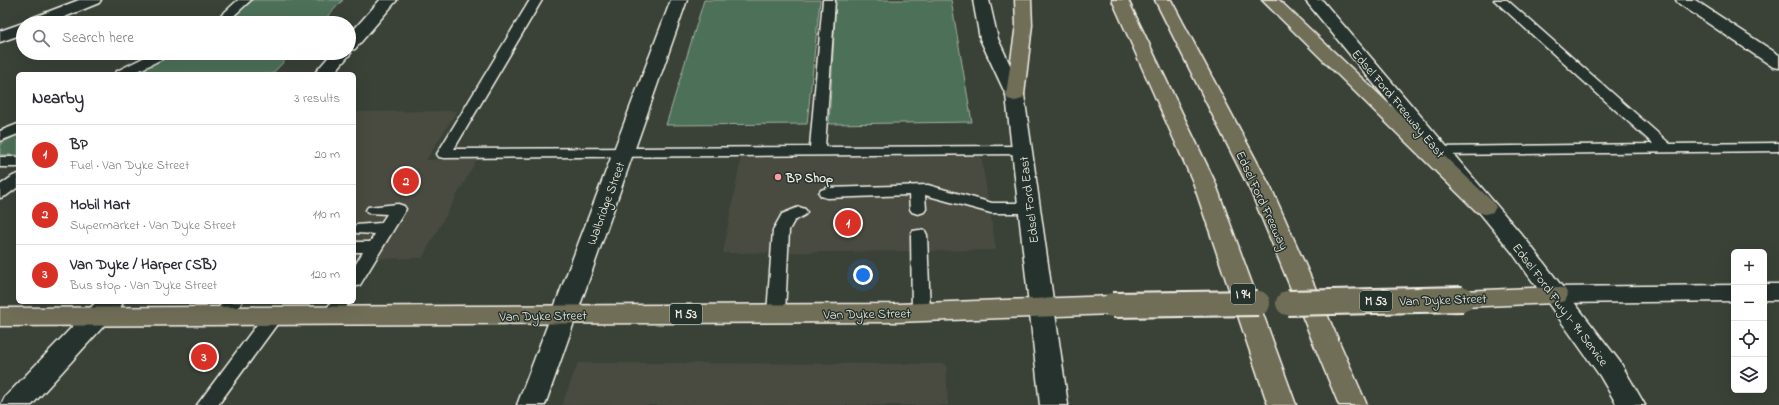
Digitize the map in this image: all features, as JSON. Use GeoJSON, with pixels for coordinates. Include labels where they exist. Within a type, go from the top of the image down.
{"type":"FeatureCollection","features":[{"type":"Feature","properties":{"kind":"main road"},"geometry":{"type":"LineString","coordinates":[[1015,95],[1024,25],[1023,0]]}},
{"type":"Feature","properties":{"kind":"main road","name":"I 94"},"geometry":{"type":"LineString","coordinates":[[1120,0],[1204,182],[1282,405]]}},
{"type":"Feature","properties":{"kind":"main road","name":"Edsel Ford Freeway"},"geometry":{"type":"LineString","coordinates":[[1163,0],[1262,192],[1353,405]]}},
{"type":"Feature","properties":{"kind":"main road"},"geometry":{"type":"LineString","coordinates":[[1270,0],[1485,207]]}},
{"type":"Feature","properties":{"kind":"main road","name":"Van Dyke Street"},"geometry":{"type":"LineString","coordinates":[[0,317],[104,310],[227,309],[274,316],[336,308],[488,316],[921,312],[1113,305],[1288,303],[1464,299],[1556,295]]}},
{"type":"Feature","properties":{"kind":"street"},"geometry":{"type":"LineString","coordinates":[[53,16],[93,0]]}},
{"type":"Feature","properties":{"kind":"street"},"geometry":{"type":"LineString","coordinates":[[356,37],[389,0]]}},
{"type":"Feature","properties":{"kind":"street","name":"Walbridge Street"},"geometry":{"type":"LineString","coordinates":[[531,405],[680,0]]}},
{"type":"Feature","properties":{"kind":"street","name":"Edsel Ford East"},"geometry":{"type":"LineString","coordinates":[[981,0],[989,39],[1015,95],[1040,307],[1054,405]]}},
{"type":"Feature","properties":{"kind":"street","name":"Edsel Ford Freeway East"},"geometry":{"type":"LineString","coordinates":[[1313,0],[1485,207]]}},
{"type":"Feature","properties":{"kind":"street"},"geometry":{"type":"LineString","coordinates":[[1684,0],[1779,63]]}},
{"type":"Feature","properties":{"kind":"street"},"geometry":{"type":"LineString","coordinates":[[0,37],[16,31]]}},
{"type":"Feature","properties":{"kind":"street"},"geometry":{"type":"LineString","coordinates":[[325,72],[336,60]]}},
{"type":"Feature","properties":{"kind":"street","name":"Edsel Ford Fwy I- 94 Service"},"geometry":{"type":"LineString","coordinates":[[1485,207],[1519,246],[1556,295],[1610,369],[1631,405]]}},
{"type":"Feature","properties":{"kind":"street"},"geometry":{"type":"LineString","coordinates":[[1767,292],[1779,292]]}},
{"type":"Feature","properties":{"kind":"street","name":"Van Dyke Street"},"geometry":{"type":"LineString","coordinates":[[1556,295],[1731,293]]}},
{"type":"Feature","properties":{"kind":"street"},"geometry":{"type":"LineString","coordinates":[[16,405],[104,310]]}},
{"type":"Feature","properties":{"kind":"lane"},"geometry":{"type":"LineString","coordinates":[[227,16],[245,0]]}},
{"type":"Feature","properties":{"kind":"lane"},"geometry":{"type":"LineString","coordinates":[[536,0],[444,154],[1022,150]]}},
{"type":"Feature","properties":{"kind":"lane"},"geometry":{"type":"LineString","coordinates":[[817,152],[829,0]]}},
{"type":"Feature","properties":{"kind":"lane"},"geometry":{"type":"LineString","coordinates":[[1500,0],[1666,148]]}},
{"type":"Feature","properties":{"kind":"lane"},"geometry":{"type":"LineString","coordinates":[[126,72],[149,60]]}},
{"type":"Feature","properties":{"kind":"lane"},"geometry":{"type":"LineString","coordinates":[[0,137],[16,129]]}},
{"type":"Feature","properties":{"kind":"lane"},"geometry":{"type":"LineString","coordinates":[[1438,151],[1779,147]]}},
{"type":"Feature","properties":{"kind":"lane"},"geometry":{"type":"LineString","coordinates":[[0,162],[16,162]]}},
{"type":"Feature","properties":{"kind":"lane"},"geometry":{"type":"LineString","coordinates":[[0,193],[16,180]]}},
{"type":"Feature","properties":{"kind":"lane"},"geometry":{"type":"LineString","coordinates":[[917,190],[918,209]]}},
{"type":"Feature","properties":{"kind":"lane"},"geometry":{"type":"LineString","coordinates":[[828,193],[928,190],[991,208],[1029,208]]}},
{"type":"Feature","properties":{"kind":"lane"},"geometry":{"type":"LineString","coordinates":[[356,278],[398,209],[374,210]]}},
{"type":"Feature","properties":{"kind":"lane"},"geometry":{"type":"LineString","coordinates":[[776,314],[781,230],[788,218],[798,212]]}},
{"type":"Feature","properties":{"kind":"lane"},"geometry":{"type":"LineString","coordinates":[[362,229],[387,228]]}},
{"type":"Feature","properties":{"kind":"lane"},"geometry":{"type":"LineString","coordinates":[[919,235],[921,312]]}},
{"type":"Feature","properties":{"kind":"lane"},"geometry":{"type":"LineString","coordinates":[[356,247],[376,247]]}},
{"type":"Feature","properties":{"kind":"lane"},"geometry":{"type":"LineString","coordinates":[[207,405],[274,316]]}},
{"type":"Feature","properties":{"kind":"shaded area"},"geometry":{"type":"Polygon","coordinates":[[[457,111],[426,160],[477,159],[422,258],[356,259],[356,112],[457,111]]]}},
{"type":"Feature","properties":{"kind":"shaded area"},"geometry":{"type":"Polygon","coordinates":[[[981,156],[996,250],[723,253],[741,158],[981,156]]]}},
{"type":"Feature","properties":{"kind":"shaded area"},"geometry":{"type":"Polygon","coordinates":[[[578,363],[946,364],[948,405],[562,405],[578,363]]]}},
{"type":"Feature","properties":{"kind":"green space"},"geometry":{"type":"Polygon","coordinates":[[[253,0],[343,0],[328,16],[234,16],[253,0]]]}},
{"type":"Feature","properties":{"kind":"green space"},"geometry":{"type":"Polygon","coordinates":[[[704,0],[820,0],[807,124],[666,125],[704,0]]]}},
{"type":"Feature","properties":{"kind":"green space"},"geometry":{"type":"Polygon","coordinates":[[[836,0],[951,0],[972,122],[829,124],[836,0]]]}},
{"type":"Feature","properties":{"kind":"green space"},"geometry":{"type":"Polygon","coordinates":[[[160,60],[285,60],[274,72],[137,72],[160,60]]]}},
{"type":"Feature","properties":{"kind":"green space"},"geometry":{"type":"Polygon","coordinates":[[[16,135],[16,155],[0,155],[0,144],[16,135]]]}},
{"type":"Feature","properties":{"kind":"place","name":"BP Shop"},"geometry":{"type":"Point","coordinates":[778,177]}},
{"type":"Feature","properties":{"kind":"place","name":"Mobil Mart"},"geometry":{"type":"Point","coordinates":[406,181]}},
{"type":"Feature","properties":{"kind":"place","name":"BP"},"geometry":{"type":"Point","coordinates":[848,223]}},
{"type":"Feature","properties":{"kind":"place","name":"Van Dyke / Harper (SB)"},"geometry":{"type":"Point","coordinates":[204,357]}}]}
